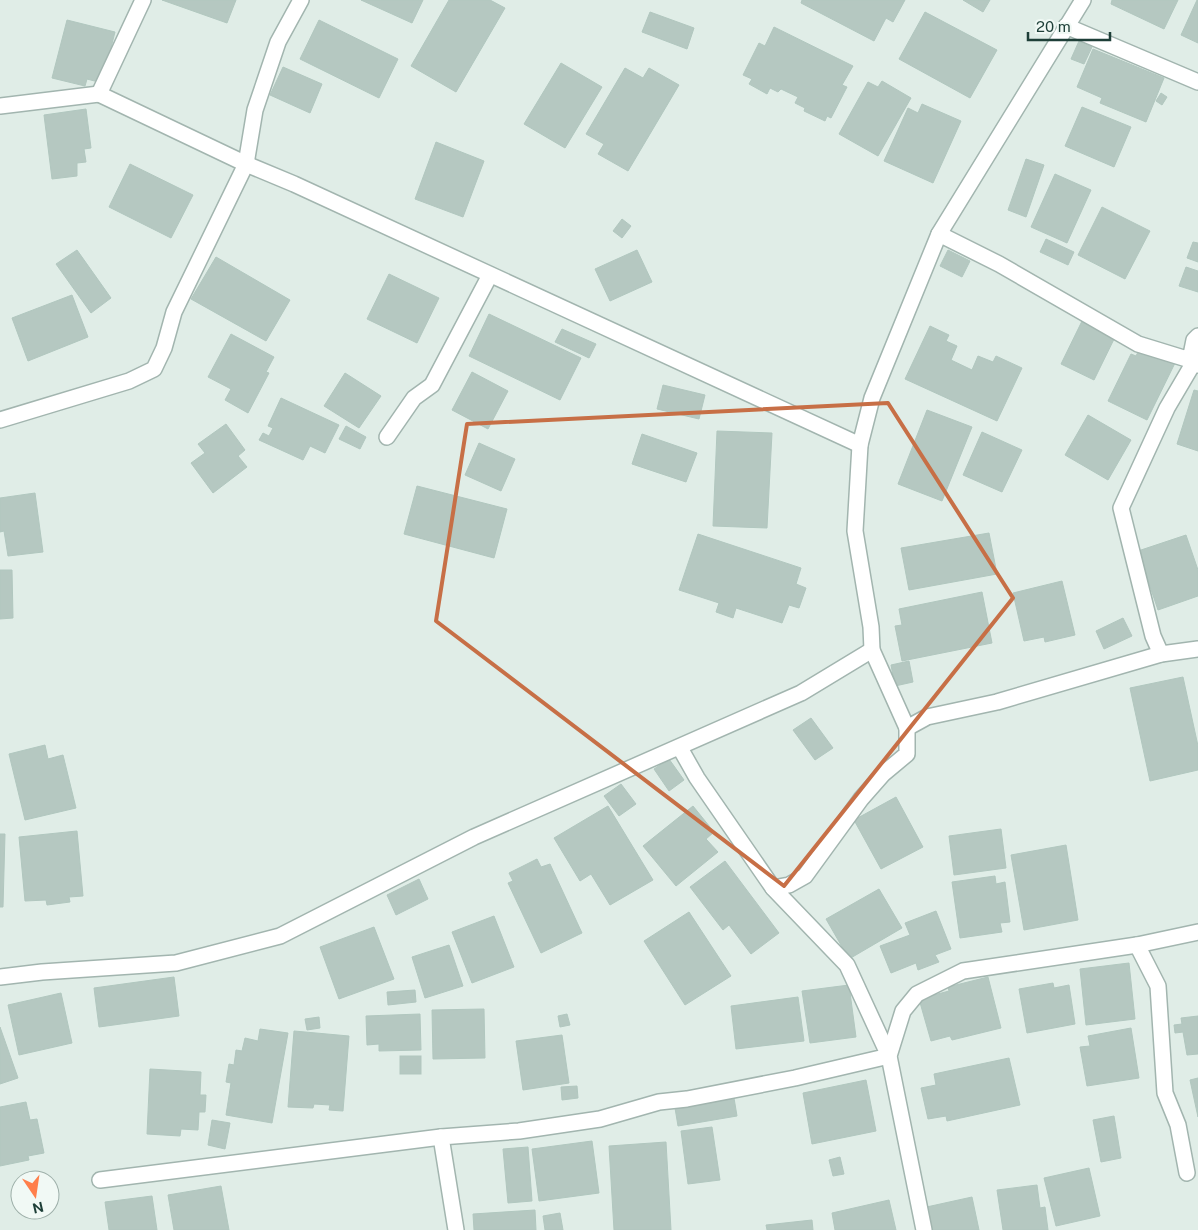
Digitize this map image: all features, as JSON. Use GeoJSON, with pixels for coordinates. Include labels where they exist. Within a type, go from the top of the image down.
{"type":"FeatureCollection","features":[{"type":"Feature","properties":{"kind":"street"},"geometry":{"type":"LineString","coordinates":[[98,94],[143,0]]}},
{"type":"Feature","properties":{"kind":"street"},"geometry":{"type":"LineString","coordinates":[[0,420],[129,381],[154,370],[164,348],[174,312],[246,164],[255,110],[272,59],[278,42],[301,0]]}},
{"type":"Feature","properties":{"kind":"street"},"geometry":{"type":"LineString","coordinates":[[774,888],[789,884],[805,876],[861,799],[883,774],[907,754],[906,728],[872,650],[872,627],[855,531],[860,445],[872,398],[939,234],[1083,0]]}},
{"type":"Feature","properties":{"kind":"street"},"geometry":{"type":"LineString","coordinates":[[1066,26],[1198,82]]}},
{"type":"Feature","properties":{"kind":"street"},"geometry":{"type":"LineString","coordinates":[[0,106],[98,94],[246,164],[294,184],[860,445]]}},
{"type":"Feature","properties":{"kind":"street"},"geometry":{"type":"LineString","coordinates":[[939,234],[999,264],[1138,344],[1190,360],[1194,340],[1198,336]]}},
{"type":"Feature","properties":{"kind":"street"},"geometry":{"type":"LineString","coordinates":[[387,438],[414,398],[432,385],[490,275]]}},
{"type":"Feature","properties":{"kind":"street"},"geometry":{"type":"LineString","coordinates":[[1161,654],[1153,636],[1121,508],[1167,408],[1188,370],[1194,362],[1198,365]]}},
{"type":"Feature","properties":{"kind":"street"},"geometry":{"type":"LineString","coordinates":[[906,728],[927,717],[997,702],[1161,654],[1198,649]]}},
{"type":"Feature","properties":{"kind":"street"},"geometry":{"type":"LineString","coordinates":[[0,977],[42,972],[176,963],[280,936],[474,837],[680,748],[801,693],[872,650]]}},
{"type":"Feature","properties":{"kind":"street"},"geometry":{"type":"LineString","coordinates":[[680,748],[697,778],[774,888],[847,965],[889,1056],[924,1230]]}},
{"type":"Feature","properties":{"kind":"street"},"geometry":{"type":"LineString","coordinates":[[889,1056],[903,1011],[917,994],[963,971],[1138,945],[1198,932]]}},
{"type":"Feature","properties":{"kind":"street"},"geometry":{"type":"LineString","coordinates":[[1138,945],[1158,986],[1165,1093],[1178,1125],[1188,1174]]}},
{"type":"Feature","properties":{"kind":"street"},"geometry":{"type":"LineString","coordinates":[[100,1180],[600,1119],[659,1102],[687,1099],[796,1078],[889,1056]]}},
{"type":"Feature","properties":{"kind":"street"},"geometry":{"type":"LineString","coordinates":[[442,1137],[456,1230]]}},
{"type":"Feature","properties":{"kind":"highlighted area"},"geometry":{"type":"Polygon","coordinates":[[[888,403],[1013,598],[784,886],[436,621],[467,424],[888,403]]]}},
{"type":"Feature","properties":{"kind":"building"},"geometry":{"type":"Polygon","coordinates":[[[162,0],[236,0],[227,23],[162,0]]]}},
{"type":"Feature","properties":{"kind":"building"},"geometry":{"type":"Polygon","coordinates":[[[361,0],[423,0],[412,23],[361,0]]]}},
{"type":"Feature","properties":{"kind":"building"},"geometry":{"type":"Polygon","coordinates":[[[449,0],[490,0],[505,8],[456,92],[411,66],[449,0]]]}},
{"type":"Feature","properties":{"kind":"building"},"geometry":{"type":"Polygon","coordinates":[[[802,0],[905,0],[893,22],[886,18],[874,41],[801,3],[802,0]]]}},
{"type":"Feature","properties":{"kind":"building"},"geometry":{"type":"Polygon","coordinates":[[[963,0],[990,0],[983,12],[963,0]]]}},
{"type":"Feature","properties":{"kind":"building"},"geometry":{"type":"Polygon","coordinates":[[[1112,0],[1178,0],[1164,29],[1111,4],[1112,0]]]}},
{"type":"Feature","properties":{"kind":"building"},"geometry":{"type":"Polygon","coordinates":[[[1198,0],[1198,43],[1181,35],[1198,0]]]}},
{"type":"Feature","properties":{"kind":"building"},"geometry":{"type":"Polygon","coordinates":[[[650,12],[694,28],[687,49],[642,32],[650,12]]]}},
{"type":"Feature","properties":{"kind":"building"},"geometry":{"type":"Polygon","coordinates":[[[925,12],[997,50],[970,98],[899,59],[925,12]]]}},
{"type":"Feature","properties":{"kind":"building"},"geometry":{"type":"Polygon","coordinates":[[[67,20],[115,32],[102,83],[87,79],[85,86],[52,78],[67,20]]]}},
{"type":"Feature","properties":{"kind":"building"},"geometry":{"type":"Polygon","coordinates":[[[319,20],[398,59],[379,98],[300,59],[319,20]]]}},
{"type":"Feature","properties":{"kind":"building"},"geometry":{"type":"Polygon","coordinates":[[[774,27],[853,66],[842,85],[847,87],[831,118],[827,116],[825,121],[804,111],[805,108],[795,103],[798,97],[781,89],[778,92],[770,88],[767,94],[749,84],[752,79],[743,75],[759,43],[765,46],[774,27]]]}},
{"type":"Feature","properties":{"kind":"building"},"geometry":{"type":"Polygon","coordinates":[[[1079,41],[1092,47],[1084,64],[1071,59],[1079,41]]]}},
{"type":"Feature","properties":{"kind":"building"},"geometry":{"type":"Polygon","coordinates":[[[1093,49],[1164,78],[1146,122],[1100,103],[1102,98],[1077,87],[1093,49]]]}},
{"type":"Feature","properties":{"kind":"building"},"geometry":{"type":"Polygon","coordinates":[[[561,63],[602,87],[565,148],[524,124],[561,63]]]}},
{"type":"Feature","properties":{"kind":"building"},"geometry":{"type":"Polygon","coordinates":[[[283,67],[322,84],[310,113],[270,95],[283,67]]]}},
{"type":"Feature","properties":{"kind":"building"},"geometry":{"type":"Polygon","coordinates":[[[625,68],[643,78],[649,68],[679,85],[628,171],[598,154],[604,144],[586,134],[625,68]]]}},
{"type":"Feature","properties":{"kind":"building"},"geometry":{"type":"Polygon","coordinates":[[[882,81],[911,98],[878,156],[839,134],[868,82],[878,87],[882,81]]]}},
{"type":"Feature","properties":{"kind":"building"},"geometry":{"type":"Polygon","coordinates":[[[1161,93],[1167,97],[1162,105],[1156,101],[1161,93]]]}},
{"type":"Feature","properties":{"kind":"building"},"geometry":{"type":"Polygon","coordinates":[[[922,104],[961,121],[933,183],[884,161],[908,108],[918,113],[922,104]]]}},
{"type":"Feature","properties":{"kind":"building"},"geometry":{"type":"Polygon","coordinates":[[[1082,107],[1131,127],[1114,167],[1065,146],[1082,107]]]}},
{"type":"Feature","properties":{"kind":"building"},"geometry":{"type":"Polygon","coordinates":[[[86,109],[91,148],[84,149],[86,162],[77,163],[77,176],[52,179],[44,115],[86,109]]]}},
{"type":"Feature","properties":{"kind":"building"},"geometry":{"type":"Polygon","coordinates":[[[436,142],[484,161],[463,217],[415,199],[436,142]]]}},
{"type":"Feature","properties":{"kind":"building"},"geometry":{"type":"Polygon","coordinates":[[[1026,159],[1044,165],[1026,217],[1008,210],[1026,159]]]}},
{"type":"Feature","properties":{"kind":"building"},"geometry":{"type":"Polygon","coordinates":[[[130,164],[193,195],[171,238],[109,207],[130,164]]]}},
{"type":"Feature","properties":{"kind":"building"},"geometry":{"type":"Polygon","coordinates":[[[1055,174],[1091,190],[1067,243],[1031,227],[1055,174]]]}},
{"type":"Feature","properties":{"kind":"building"},"geometry":{"type":"Polygon","coordinates":[[[1102,207],[1150,231],[1125,279],[1078,255],[1102,207]]]}},
{"type":"Feature","properties":{"kind":"building"},"geometry":{"type":"Polygon","coordinates":[[[622,219],[631,226],[622,238],[613,231],[622,219]]]}},
{"type":"Feature","properties":{"kind":"building"},"geometry":{"type":"Polygon","coordinates":[[[1046,239],[1074,252],[1068,265],[1040,252],[1046,239]]]}},
{"type":"Feature","properties":{"kind":"building"},"geometry":{"type":"Polygon","coordinates":[[[1193,242],[1198,243],[1198,262],[1187,258],[1193,242]]]}},
{"type":"Feature","properties":{"kind":"building"},"geometry":{"type":"Polygon","coordinates":[[[77,250],[111,298],[91,313],[56,264],[77,250]]]}},
{"type":"Feature","properties":{"kind":"building"},"geometry":{"type":"Polygon","coordinates":[[[637,250],[652,282],[610,301],[595,269],[637,250]]]}},
{"type":"Feature","properties":{"kind":"building"},"geometry":{"type":"Polygon","coordinates":[[[948,250],[970,261],[962,277],[940,266],[948,250]]]}},
{"type":"Feature","properties":{"kind":"building"},"geometry":{"type":"Polygon","coordinates":[[[216,257],[290,300],[266,341],[191,299],[216,257]]]}},
{"type":"Feature","properties":{"kind":"building"},"geometry":{"type":"Polygon","coordinates":[[[1186,267],[1198,271],[1198,292],[1179,286],[1186,267]]]}},
{"type":"Feature","properties":{"kind":"building"},"geometry":{"type":"Polygon","coordinates":[[[389,274],[439,298],[417,343],[367,319],[389,274]]]}},
{"type":"Feature","properties":{"kind":"building"},"geometry":{"type":"Polygon","coordinates":[[[72,295],[88,337],[28,361],[12,318],[72,295]]]}},
{"type":"Feature","properties":{"kind":"building"},"geometry":{"type":"Polygon","coordinates":[[[489,314],[581,358],[560,400],[469,356],[489,314]]]}},
{"type":"Feature","properties":{"kind":"building"},"geometry":{"type":"Polygon","coordinates":[[[1084,317],[1117,333],[1094,380],[1061,364],[1084,317]]]}},
{"type":"Feature","properties":{"kind":"building"},"geometry":{"type":"Polygon","coordinates":[[[930,326],[949,335],[946,341],[957,346],[951,360],[972,370],[978,356],[993,362],[996,356],[1022,368],[997,421],[905,379],[930,326]]]}},
{"type":"Feature","properties":{"kind":"building"},"geometry":{"type":"Polygon","coordinates":[[[562,329],[596,344],[589,358],[555,342],[562,329]]]}},
{"type":"Feature","properties":{"kind":"building"},"geometry":{"type":"Polygon","coordinates":[[[231,334],[274,357],[266,372],[269,373],[248,413],[225,400],[231,389],[208,377],[231,334]]]}},
{"type":"Feature","properties":{"kind":"building"},"geometry":{"type":"Polygon","coordinates":[[[1141,346],[1175,363],[1147,420],[1108,401],[1131,354],[1136,356],[1141,346]]]}},
{"type":"Feature","properties":{"kind":"building"},"geometry":{"type":"Polygon","coordinates":[[[472,372],[508,391],[488,429],[452,410],[472,372]]]}},
{"type":"Feature","properties":{"kind":"building"},"geometry":{"type":"Polygon","coordinates":[[[345,373],[381,396],[359,428],[324,406],[345,373]]]}},
{"type":"Feature","properties":{"kind":"building"},"geometry":{"type":"Polygon","coordinates":[[[663,385],[705,395],[699,419],[657,409],[663,385]]]}},
{"type":"Feature","properties":{"kind":"building"},"geometry":{"type":"Polygon","coordinates":[[[1194,390],[1198,391],[1198,451],[1177,444],[1194,390]]]}},
{"type":"Feature","properties":{"kind":"building"},"geometry":{"type":"Polygon","coordinates":[[[281,398],[339,425],[325,453],[310,446],[303,460],[259,440],[263,433],[269,436],[273,428],[268,426],[281,398]]]}},
{"type":"Feature","properties":{"kind":"building"},"geometry":{"type":"Polygon","coordinates":[[[927,410],[972,427],[942,501],[898,484],[927,410]]]}},
{"type":"Feature","properties":{"kind":"building"},"geometry":{"type":"Polygon","coordinates":[[[1088,415],[1131,440],[1108,480],[1065,455],[1088,415]]]}},
{"type":"Feature","properties":{"kind":"building"},"geometry":{"type":"Polygon","coordinates":[[[226,424],[245,450],[238,456],[247,467],[213,493],[191,463],[205,453],[198,444],[226,424]]]}},
{"type":"Feature","properties":{"kind":"building"},"geometry":{"type":"Polygon","coordinates":[[[346,426],[366,437],[360,449],[339,439],[346,426]]]}},
{"type":"Feature","properties":{"kind":"building"},"geometry":{"type":"Polygon","coordinates":[[[717,431],[772,433],[767,528],[713,526],[717,431]]]}},
{"type":"Feature","properties":{"kind":"building"},"geometry":{"type":"Polygon","coordinates":[[[982,432],[1022,450],[1002,492],[963,475],[982,432]]]}},
{"type":"Feature","properties":{"kind":"building"},"geometry":{"type":"Polygon","coordinates":[[[642,434],[697,453],[686,482],[632,464],[642,434]]]}},
{"type":"Feature","properties":{"kind":"building"},"geometry":{"type":"Polygon","coordinates":[[[479,443],[515,459],[501,491],[465,475],[479,443]]]}},
{"type":"Feature","properties":{"kind":"building"},"geometry":{"type":"Polygon","coordinates":[[[417,486],[507,509],[494,558],[404,534],[417,486]]]}},
{"type":"Feature","properties":{"kind":"building"},"geometry":{"type":"Polygon","coordinates":[[[35,493],[43,552],[8,556],[4,531],[0,532],[0,498],[35,493]]]}},
{"type":"Feature","properties":{"kind":"building"},"geometry":{"type":"Polygon","coordinates":[[[989,533],[997,574],[909,590],[901,548],[989,533]]]}},
{"type":"Feature","properties":{"kind":"building"},"geometry":{"type":"Polygon","coordinates":[[[698,534],[801,568],[796,584],[806,588],[799,608],[789,605],[782,623],[736,608],[733,618],[716,612],[719,603],[679,590],[698,534]]]}},
{"type":"Feature","properties":{"kind":"building"},"geometry":{"type":"Polygon","coordinates":[[[1186,535],[1198,570],[1198,596],[1158,610],[1138,551],[1186,535]]]}},
{"type":"Feature","properties":{"kind":"building"},"geometry":{"type":"Polygon","coordinates":[[[0,570],[12,570],[13,618],[0,619],[0,570]]]}},
{"type":"Feature","properties":{"kind":"building"},"geometry":{"type":"Polygon","coordinates":[[[1062,581],[1075,635],[1045,642],[1044,637],[1024,641],[1013,593],[1062,581]]]}},
{"type":"Feature","properties":{"kind":"building"},"geometry":{"type":"Polygon","coordinates":[[[982,592],[992,643],[902,661],[895,626],[902,625],[899,609],[982,592]]]}},
{"type":"Feature","properties":{"kind":"building"},"geometry":{"type":"Polygon","coordinates":[[[1123,618],[1132,636],[1104,649],[1096,631],[1123,618]]]}},
{"type":"Feature","properties":{"kind":"building"},"geometry":{"type":"Polygon","coordinates":[[[909,661],[913,682],[895,686],[891,665],[909,661]]]}},
{"type":"Feature","properties":{"kind":"building"},"geometry":{"type":"Polygon","coordinates":[[[1183,677],[1198,746],[1198,770],[1150,781],[1130,688],[1183,677]]]}},
{"type":"Feature","properties":{"kind":"building"},"geometry":{"type":"Polygon","coordinates":[[[811,718],[833,748],[815,760],[793,730],[811,718]]]}},
{"type":"Feature","properties":{"kind":"building"},"geometry":{"type":"Polygon","coordinates":[[[45,745],[48,759],[63,755],[76,808],[25,820],[9,754],[45,745]]]}},
{"type":"Feature","properties":{"kind":"building"},"geometry":{"type":"Polygon","coordinates":[[[669,759],[684,780],[669,791],[654,769],[669,759]]]}},
{"type":"Feature","properties":{"kind":"building"},"geometry":{"type":"Polygon","coordinates":[[[621,784],[636,804],[619,816],[604,796],[621,784]]]}},
{"type":"Feature","properties":{"kind":"building"},"geometry":{"type":"Polygon","coordinates":[[[896,797],[923,847],[881,869],[854,820],[896,797]]]}},
{"type":"Feature","properties":{"kind":"building"},"geometry":{"type":"Polygon","coordinates":[[[608,806],[653,880],[610,905],[591,874],[580,881],[554,838],[608,806]]]}},
{"type":"Feature","properties":{"kind":"building"},"geometry":{"type":"Polygon","coordinates":[[[693,806],[714,832],[706,839],[718,852],[676,886],[643,846],[693,806]]]}},
{"type":"Feature","properties":{"kind":"building"},"geometry":{"type":"Polygon","coordinates":[[[1001,829],[1006,868],[954,875],[949,836],[1001,829]]]}},
{"type":"Feature","properties":{"kind":"building"},"geometry":{"type":"Polygon","coordinates":[[[77,831],[83,896],[69,897],[70,902],[47,905],[46,900],[25,901],[19,837],[77,831]]]}},
{"type":"Feature","properties":{"kind":"building"},"geometry":{"type":"Polygon","coordinates":[[[0,834],[5,834],[3,907],[0,907],[0,834]]]}},
{"type":"Feature","properties":{"kind":"building"},"geometry":{"type":"Polygon","coordinates":[[[1066,845],[1078,920],[1024,930],[1011,855],[1066,845]]]}},
{"type":"Feature","properties":{"kind":"building"},"geometry":{"type":"Polygon","coordinates":[[[537,859],[541,867],[550,864],[582,933],[541,953],[508,883],[513,881],[509,873],[537,859]]]}},
{"type":"Feature","properties":{"kind":"building"},"geometry":{"type":"Polygon","coordinates":[[[725,861],[779,933],[751,954],[729,925],[723,930],[690,887],[725,861]]]}},
{"type":"Feature","properties":{"kind":"building"},"geometry":{"type":"Polygon","coordinates":[[[995,876],[996,884],[1005,882],[1010,922],[1000,923],[1002,932],[960,938],[952,882],[995,876]]]}},
{"type":"Feature","properties":{"kind":"building"},"geometry":{"type":"Polygon","coordinates":[[[419,879],[428,899],[396,915],[387,895],[419,879]]]}},
{"type":"Feature","properties":{"kind":"building"},"geometry":{"type":"Polygon","coordinates":[[[879,889],[902,928],[849,959],[826,919],[879,889]]]}},
{"type":"Feature","properties":{"kind":"building"},"geometry":{"type":"Polygon","coordinates":[[[936,911],[951,949],[935,955],[939,962],[918,970],[916,963],[891,973],[880,946],[910,935],[905,923],[936,911]]]}},
{"type":"Feature","properties":{"kind":"building"},"geometry":{"type":"Polygon","coordinates":[[[689,912],[731,976],[685,1005],[644,941],[689,912]]]}},
{"type":"Feature","properties":{"kind":"building"},"geometry":{"type":"Polygon","coordinates":[[[494,916],[514,967],[472,983],[452,932],[494,916]]]}},
{"type":"Feature","properties":{"kind":"building"},"geometry":{"type":"Polygon","coordinates":[[[374,927],[394,979],[339,999],[320,947],[374,927]]]}},
{"type":"Feature","properties":{"kind":"building"},"geometry":{"type":"Polygon","coordinates":[[[449,945],[463,986],[425,998],[412,957],[449,945]]]}},
{"type":"Feature","properties":{"kind":"building"},"geometry":{"type":"Polygon","coordinates":[[[1129,963],[1135,1019],[1086,1025],[1080,969],[1129,963]]]}},
{"type":"Feature","properties":{"kind":"building"},"geometry":{"type":"Polygon","coordinates":[[[174,977],[179,1016],[99,1027],[94,988],[174,977]]]}},
{"type":"Feature","properties":{"kind":"building"},"geometry":{"type":"Polygon","coordinates":[[[988,977],[1001,1028],[952,1040],[950,1036],[931,1041],[919,999],[949,991],[948,987],[988,977]]]}},
{"type":"Feature","properties":{"kind":"building"},"geometry":{"type":"Polygon","coordinates":[[[1053,983],[1054,988],[1069,985],[1075,1024],[1027,1033],[1019,989],[1053,983]]]}},
{"type":"Feature","properties":{"kind":"building"},"geometry":{"type":"Polygon","coordinates":[[[849,985],[856,1037],[810,1043],[802,991],[849,985]]]}},
{"type":"Feature","properties":{"kind":"building"},"geometry":{"type":"Polygon","coordinates":[[[415,990],[416,1002],[388,1005],[387,992],[415,990]]]}},
{"type":"Feature","properties":{"kind":"building"},"geometry":{"type":"Polygon","coordinates":[[[61,993],[72,1043],[19,1055],[8,1005],[61,993]]]}},
{"type":"Feature","properties":{"kind":"building"},"geometry":{"type":"Polygon","coordinates":[[[798,997],[804,1041],[736,1049],[731,1006],[798,997]]]}},
{"type":"Feature","properties":{"kind":"building"},"geometry":{"type":"Polygon","coordinates":[[[484,1009],[485,1058],[433,1059],[432,1010],[484,1009]]]}},
{"type":"Feature","properties":{"kind":"building"},"geometry":{"type":"Polygon","coordinates":[[[420,1014],[421,1050],[379,1051],[379,1044],[367,1045],[366,1016],[420,1014]]]}},
{"type":"Feature","properties":{"kind":"building"},"geometry":{"type":"Polygon","coordinates":[[[567,1014],[570,1025],[560,1027],[558,1016],[567,1014]]]}},
{"type":"Feature","properties":{"kind":"building"},"geometry":{"type":"Polygon","coordinates":[[[1198,1016],[1198,1054],[1187,1055],[1183,1032],[1175,1033],[1174,1025],[1182,1024],[1181,1018],[1198,1016]]]}},
{"type":"Feature","properties":{"kind":"building"},"geometry":{"type":"Polygon","coordinates":[[[319,1017],[320,1028],[307,1030],[305,1019],[319,1017]]]}},
{"type":"Feature","properties":{"kind":"building"},"geometry":{"type":"Polygon","coordinates":[[[0,1027],[18,1078],[0,1084],[0,1027]]]}},
{"type":"Feature","properties":{"kind":"building"},"geometry":{"type":"Polygon","coordinates":[[[1131,1028],[1139,1078],[1087,1086],[1080,1047],[1090,1046],[1088,1036],[1131,1028]]]}},
{"type":"Feature","properties":{"kind":"building"},"geometry":{"type":"Polygon","coordinates":[[[260,1029],[288,1033],[272,1123],[226,1115],[231,1083],[226,1082],[229,1064],[234,1065],[236,1050],[242,1051],[245,1038],[258,1041],[260,1029]]]}},
{"type":"Feature","properties":{"kind":"building"},"geometry":{"type":"Polygon","coordinates":[[[294,1031],[349,1036],[343,1111],[329,1110],[330,1105],[314,1104],[313,1108],[288,1107],[294,1031]]]}},
{"type":"Feature","properties":{"kind":"building"},"geometry":{"type":"Polygon","coordinates":[[[562,1035],[569,1083],[523,1090],[516,1041],[562,1035]]]}},
{"type":"Feature","properties":{"kind":"building"},"geometry":{"type":"Polygon","coordinates":[[[400,1056],[421,1056],[421,1074],[400,1074],[400,1056]]]}},
{"type":"Feature","properties":{"kind":"building"},"geometry":{"type":"Polygon","coordinates":[[[1009,1058],[1020,1105],[947,1121],[946,1116],[928,1119],[921,1088],[936,1085],[934,1074],[1009,1058]]]}},
{"type":"Feature","properties":{"kind":"building"},"geometry":{"type":"Polygon","coordinates":[[[150,1069],[201,1072],[200,1095],[206,1095],[205,1112],[199,1112],[198,1130],[181,1129],[180,1136],[147,1134],[150,1069]]]}},
{"type":"Feature","properties":{"kind":"building"},"geometry":{"type":"Polygon","coordinates":[[[1198,1078],[1198,1117],[1190,1080],[1198,1078]]]}},
{"type":"Feature","properties":{"kind":"building"},"geometry":{"type":"Polygon","coordinates":[[[866,1080],[876,1131],[812,1144],[803,1093],[866,1080]]]}},
{"type":"Feature","properties":{"kind":"building"},"geometry":{"type":"Polygon","coordinates":[[[577,1086],[578,1098],[562,1100],[561,1087],[577,1086]]]}},
{"type":"Feature","properties":{"kind":"building"},"geometry":{"type":"Polygon","coordinates":[[[734,1098],[737,1116],[678,1126],[675,1108],[734,1098]]]}},
{"type":"Feature","properties":{"kind":"building"},"geometry":{"type":"Polygon","coordinates":[[[26,1102],[30,1120],[37,1119],[44,1153],[28,1156],[29,1160],[0,1166],[0,1107],[26,1102]]]}},
{"type":"Feature","properties":{"kind":"building"},"geometry":{"type":"Polygon","coordinates":[[[1114,1116],[1121,1158],[1101,1162],[1093,1120],[1114,1116]]]}},
{"type":"Feature","properties":{"kind":"building"},"geometry":{"type":"Polygon","coordinates":[[[212,1120],[230,1123],[225,1149],[208,1145],[212,1120]]]}},
{"type":"Feature","properties":{"kind":"building"},"geometry":{"type":"Polygon","coordinates":[[[712,1127],[720,1180],[688,1184],[681,1131],[712,1127]]]}},
{"type":"Feature","properties":{"kind":"building"},"geometry":{"type":"Polygon","coordinates":[[[592,1141],[599,1193],[539,1201],[532,1149],[592,1141]]]}},
{"type":"Feature","properties":{"kind":"building"},"geometry":{"type":"Polygon","coordinates":[[[666,1142],[671,1230],[614,1230],[609,1146],[666,1142]]]}},
{"type":"Feature","properties":{"kind":"building"},"geometry":{"type":"Polygon","coordinates":[[[528,1147],[532,1201],[508,1203],[503,1149],[528,1147]]]}},
{"type":"Feature","properties":{"kind":"building"},"geometry":{"type":"Polygon","coordinates":[[[840,1157],[844,1174],[833,1176],[829,1160],[840,1157]]]}},
{"type":"Feature","properties":{"kind":"building"},"geometry":{"type":"Polygon","coordinates":[[[1089,1168],[1100,1216],[1056,1226],[1044,1178],[1089,1168]]]}},
{"type":"Feature","properties":{"kind":"building"},"geometry":{"type":"Polygon","coordinates":[[[1037,1185],[1040,1208],[1045,1207],[1048,1230],[1003,1230],[997,1190],[1037,1185]]]}},
{"type":"Feature","properties":{"kind":"building"},"geometry":{"type":"Polygon","coordinates":[[[221,1186],[229,1230],[174,1230],[168,1195],[221,1186]]]}},
{"type":"Feature","properties":{"kind":"building"},"geometry":{"type":"Polygon","coordinates":[[[152,1196],[157,1230],[109,1230],[105,1202],[152,1196]]]}},
{"type":"Feature","properties":{"kind":"building"},"geometry":{"type":"Polygon","coordinates":[[[972,1197],[979,1230],[927,1230],[922,1208],[972,1197]]]}},
{"type":"Feature","properties":{"kind":"building"},"geometry":{"type":"Polygon","coordinates":[[[889,1200],[896,1230],[835,1230],[832,1213],[889,1200]]]}},
{"type":"Feature","properties":{"kind":"building"},"geometry":{"type":"Polygon","coordinates":[[[535,1210],[536,1230],[474,1230],[473,1214],[535,1210]]]}},
{"type":"Feature","properties":{"kind":"building"},"geometry":{"type":"Polygon","coordinates":[[[560,1213],[563,1230],[545,1230],[543,1216],[560,1213]]]}},
{"type":"Feature","properties":{"kind":"building"},"geometry":{"type":"Polygon","coordinates":[[[812,1220],[813,1230],[767,1230],[766,1225],[812,1220]]]}}]}
